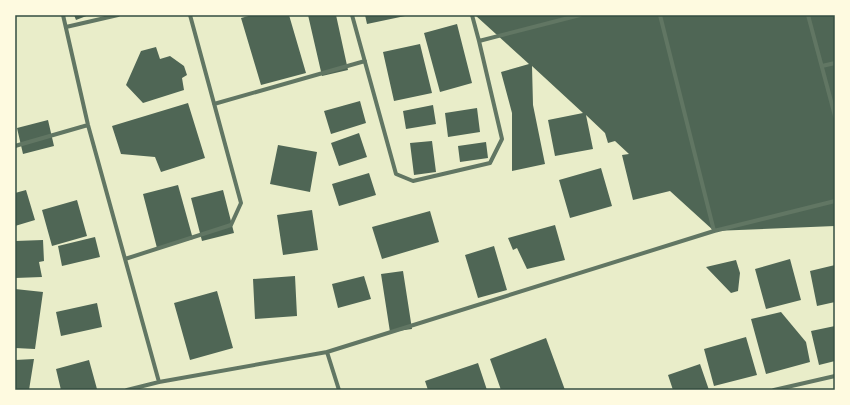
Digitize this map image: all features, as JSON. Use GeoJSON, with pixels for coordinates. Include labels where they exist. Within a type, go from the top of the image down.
{"type":"FeatureCollection","features":[{"type":"Feature","properties":{"kind":"street"},"geometry":{"type":"LineString","coordinates":[[63,15],[88,126],[159,382]]}},
{"type":"Feature","properties":{"kind":"street"},"geometry":{"type":"LineString","coordinates":[[66,27],[118,15]]}},
{"type":"Feature","properties":{"kind":"street"},"geometry":{"type":"LineString","coordinates":[[124,259],[231,225],[241,203],[190,15]]}},
{"type":"Feature","properties":{"kind":"street"},"geometry":{"type":"LineString","coordinates":[[352,15],[396,174],[413,181],[490,163],[502,139],[472,15]]}},
{"type":"Feature","properties":{"kind":"street"},"geometry":{"type":"LineString","coordinates":[[479,41],[580,15]]}},
{"type":"Feature","properties":{"kind":"street"},"geometry":{"type":"LineString","coordinates":[[660,15],[714,231]]}},
{"type":"Feature","properties":{"kind":"street"},"geometry":{"type":"LineString","coordinates":[[808,15],[835,116]]}},
{"type":"Feature","properties":{"kind":"street"},"geometry":{"type":"LineString","coordinates":[[214,104],[365,61]]}},
{"type":"Feature","properties":{"kind":"street"},"geometry":{"type":"LineString","coordinates":[[822,66],[835,63]]}},
{"type":"Feature","properties":{"kind":"street"},"geometry":{"type":"LineString","coordinates":[[15,146],[88,126]]}},
{"type":"Feature","properties":{"kind":"street"},"geometry":{"type":"LineString","coordinates":[[127,390],[159,382],[327,352],[714,231],[835,201]]}},
{"type":"Feature","properties":{"kind":"street"},"geometry":{"type":"LineString","coordinates":[[327,352],[339,390]]}},
{"type":"Feature","properties":{"kind":"street"},"geometry":{"type":"LineString","coordinates":[[774,390],[835,376]]}},
{"type":"Feature","properties":{"kind":"building"},"geometry":{"type":"Polygon","coordinates":[[[74,15],[89,15],[76,20],[74,15]]]}},
{"type":"Feature","properties":{"kind":"building"},"geometry":{"type":"Polygon","coordinates":[[[252,15],[289,15],[306,73],[261,85],[241,18],[252,15]]]}},
{"type":"Feature","properties":{"kind":"building"},"geometry":{"type":"Polygon","coordinates":[[[308,15],[336,15],[348,70],[322,76],[308,15]]]}},
{"type":"Feature","properties":{"kind":"building"},"geometry":{"type":"Polygon","coordinates":[[[365,15],[405,15],[405,16],[367,24],[365,15]]]}},
{"type":"Feature","properties":{"kind":"building"},"geometry":{"type":"Polygon","coordinates":[[[475,15],[835,15],[835,226],[714,231],[670,191],[633,200],[622,155],[629,154],[615,141],[608,143],[605,133],[586,115],[593,149],[555,156],[548,120],[583,113],[532,66],[533,105],[545,164],[512,171],[512,113],[501,72],[529,64],[475,15]]]}},
{"type":"Feature","properties":{"kind":"building"},"geometry":{"type":"Polygon","coordinates":[[[457,24],[472,83],[440,92],[424,33],[457,24]]]}},
{"type":"Feature","properties":{"kind":"building"},"geometry":{"type":"Polygon","coordinates":[[[420,44],[432,93],[394,101],[383,52],[420,44]]]}},
{"type":"Feature","properties":{"kind":"building"},"geometry":{"type":"Polygon","coordinates":[[[156,47],[160,59],[170,56],[184,66],[187,75],[182,78],[184,90],[143,103],[126,85],[141,51],[156,47]]]}},
{"type":"Feature","properties":{"kind":"building"},"geometry":{"type":"Polygon","coordinates":[[[360,101],[366,123],[331,134],[324,111],[360,101]]]}},
{"type":"Feature","properties":{"kind":"building"},"geometry":{"type":"Polygon","coordinates":[[[188,103],[205,158],[161,172],[155,157],[121,154],[112,126],[188,103]]]}},
{"type":"Feature","properties":{"kind":"building"},"geometry":{"type":"Polygon","coordinates":[[[433,105],[436,124],[406,129],[403,111],[433,105]]]}},
{"type":"Feature","properties":{"kind":"building"},"geometry":{"type":"Polygon","coordinates":[[[477,108],[480,132],[448,137],[445,113],[477,108]]]}},
{"type":"Feature","properties":{"kind":"building"},"geometry":{"type":"Polygon","coordinates":[[[48,120],[54,146],[23,154],[17,128],[48,120]]]}},
{"type":"Feature","properties":{"kind":"building"},"geometry":{"type":"Polygon","coordinates":[[[359,133],[367,157],[339,166],[331,143],[359,133]]]}},
{"type":"Feature","properties":{"kind":"building"},"geometry":{"type":"Polygon","coordinates":[[[432,141],[436,172],[414,175],[410,143],[432,141]]]}},
{"type":"Feature","properties":{"kind":"building"},"geometry":{"type":"Polygon","coordinates":[[[486,142],[488,158],[460,162],[458,146],[486,142]]]}},
{"type":"Feature","properties":{"kind":"building"},"geometry":{"type":"Polygon","coordinates":[[[278,145],[317,152],[310,192],[270,184],[278,145]]]}},
{"type":"Feature","properties":{"kind":"building"},"geometry":{"type":"Polygon","coordinates":[[[601,168],[612,206],[570,218],[559,180],[601,168]]]}},
{"type":"Feature","properties":{"kind":"building"},"geometry":{"type":"Polygon","coordinates":[[[369,173],[376,195],[339,206],[332,184],[369,173]]]}},
{"type":"Feature","properties":{"kind":"building"},"geometry":{"type":"Polygon","coordinates":[[[178,185],[193,239],[157,248],[143,194],[178,185]]]}},
{"type":"Feature","properties":{"kind":"building"},"geometry":{"type":"Polygon","coordinates":[[[26,190],[35,220],[15,226],[15,193],[26,190]]]}},
{"type":"Feature","properties":{"kind":"building"},"geometry":{"type":"Polygon","coordinates":[[[223,190],[234,233],[202,241],[191,198],[223,190]]]}},
{"type":"Feature","properties":{"kind":"building"},"geometry":{"type":"Polygon","coordinates":[[[77,200],[87,236],[52,246],[42,210],[77,200]]]}},
{"type":"Feature","properties":{"kind":"building"},"geometry":{"type":"Polygon","coordinates":[[[312,210],[318,250],[283,255],[277,215],[312,210]]]}},
{"type":"Feature","properties":{"kind":"building"},"geometry":{"type":"Polygon","coordinates":[[[430,211],[439,242],[382,259],[372,227],[430,211]]]}},
{"type":"Feature","properties":{"kind":"building"},"geometry":{"type":"Polygon","coordinates":[[[555,225],[565,260],[527,269],[517,248],[513,250],[508,238],[555,225]]]}},
{"type":"Feature","properties":{"kind":"building"},"geometry":{"type":"Polygon","coordinates":[[[95,237],[100,257],[62,266],[58,246],[95,237]]]}},
{"type":"Feature","properties":{"kind":"building"},"geometry":{"type":"Polygon","coordinates":[[[43,240],[44,261],[39,262],[42,277],[15,278],[15,241],[43,240]]]}},
{"type":"Feature","properties":{"kind":"building"},"geometry":{"type":"Polygon","coordinates":[[[494,246],[507,290],[478,298],[465,255],[494,246]]]}},
{"type":"Feature","properties":{"kind":"building"},"geometry":{"type":"Polygon","coordinates":[[[790,259],[801,300],[766,309],[755,269],[790,259]]]}},
{"type":"Feature","properties":{"kind":"building"},"geometry":{"type":"Polygon","coordinates":[[[736,260],[740,273],[738,291],[731,293],[706,267],[736,260]]]}},
{"type":"Feature","properties":{"kind":"building"},"geometry":{"type":"Polygon","coordinates":[[[835,265],[835,302],[817,306],[810,271],[835,265]]]}},
{"type":"Feature","properties":{"kind":"building"},"geometry":{"type":"Polygon","coordinates":[[[403,271],[412,329],[390,332],[381,274],[403,271]]]}},
{"type":"Feature","properties":{"kind":"building"},"geometry":{"type":"Polygon","coordinates":[[[295,276],[297,316],[255,319],[253,279],[295,276]]]}},
{"type":"Feature","properties":{"kind":"building"},"geometry":{"type":"Polygon","coordinates":[[[364,276],[371,299],[338,308],[332,284],[364,276]]]}},
{"type":"Feature","properties":{"kind":"building"},"geometry":{"type":"Polygon","coordinates":[[[15,289],[43,292],[35,349],[15,348],[15,289]]]}},
{"type":"Feature","properties":{"kind":"building"},"geometry":{"type":"Polygon","coordinates":[[[217,291],[233,348],[190,360],[174,303],[217,291]]]}},
{"type":"Feature","properties":{"kind":"building"},"geometry":{"type":"Polygon","coordinates":[[[97,303],[102,327],[61,336],[56,312],[97,303]]]}},
{"type":"Feature","properties":{"kind":"building"},"geometry":{"type":"Polygon","coordinates":[[[781,312],[806,342],[810,362],[766,374],[751,319],[781,312]]]}},
{"type":"Feature","properties":{"kind":"building"},"geometry":{"type":"Polygon","coordinates":[[[835,326],[835,361],[819,365],[811,331],[835,326]]]}},
{"type":"Feature","properties":{"kind":"building"},"geometry":{"type":"Polygon","coordinates":[[[746,337],[757,375],[714,386],[704,349],[746,337]]]}},
{"type":"Feature","properties":{"kind":"building"},"geometry":{"type":"Polygon","coordinates":[[[546,338],[565,390],[501,390],[490,359],[546,338]]]}},
{"type":"Feature","properties":{"kind":"building"},"geometry":{"type":"Polygon","coordinates":[[[34,359],[29,390],[15,390],[15,360],[34,359]]]}},
{"type":"Feature","properties":{"kind":"building"},"geometry":{"type":"Polygon","coordinates":[[[89,360],[97,389],[61,390],[56,369],[89,360]]]}},
{"type":"Feature","properties":{"kind":"building"},"geometry":{"type":"Polygon","coordinates":[[[478,363],[487,390],[428,390],[425,381],[478,363]]]}},
{"type":"Feature","properties":{"kind":"building"},"geometry":{"type":"Polygon","coordinates":[[[700,364],[709,390],[673,390],[668,375],[700,364]]]}}]}
